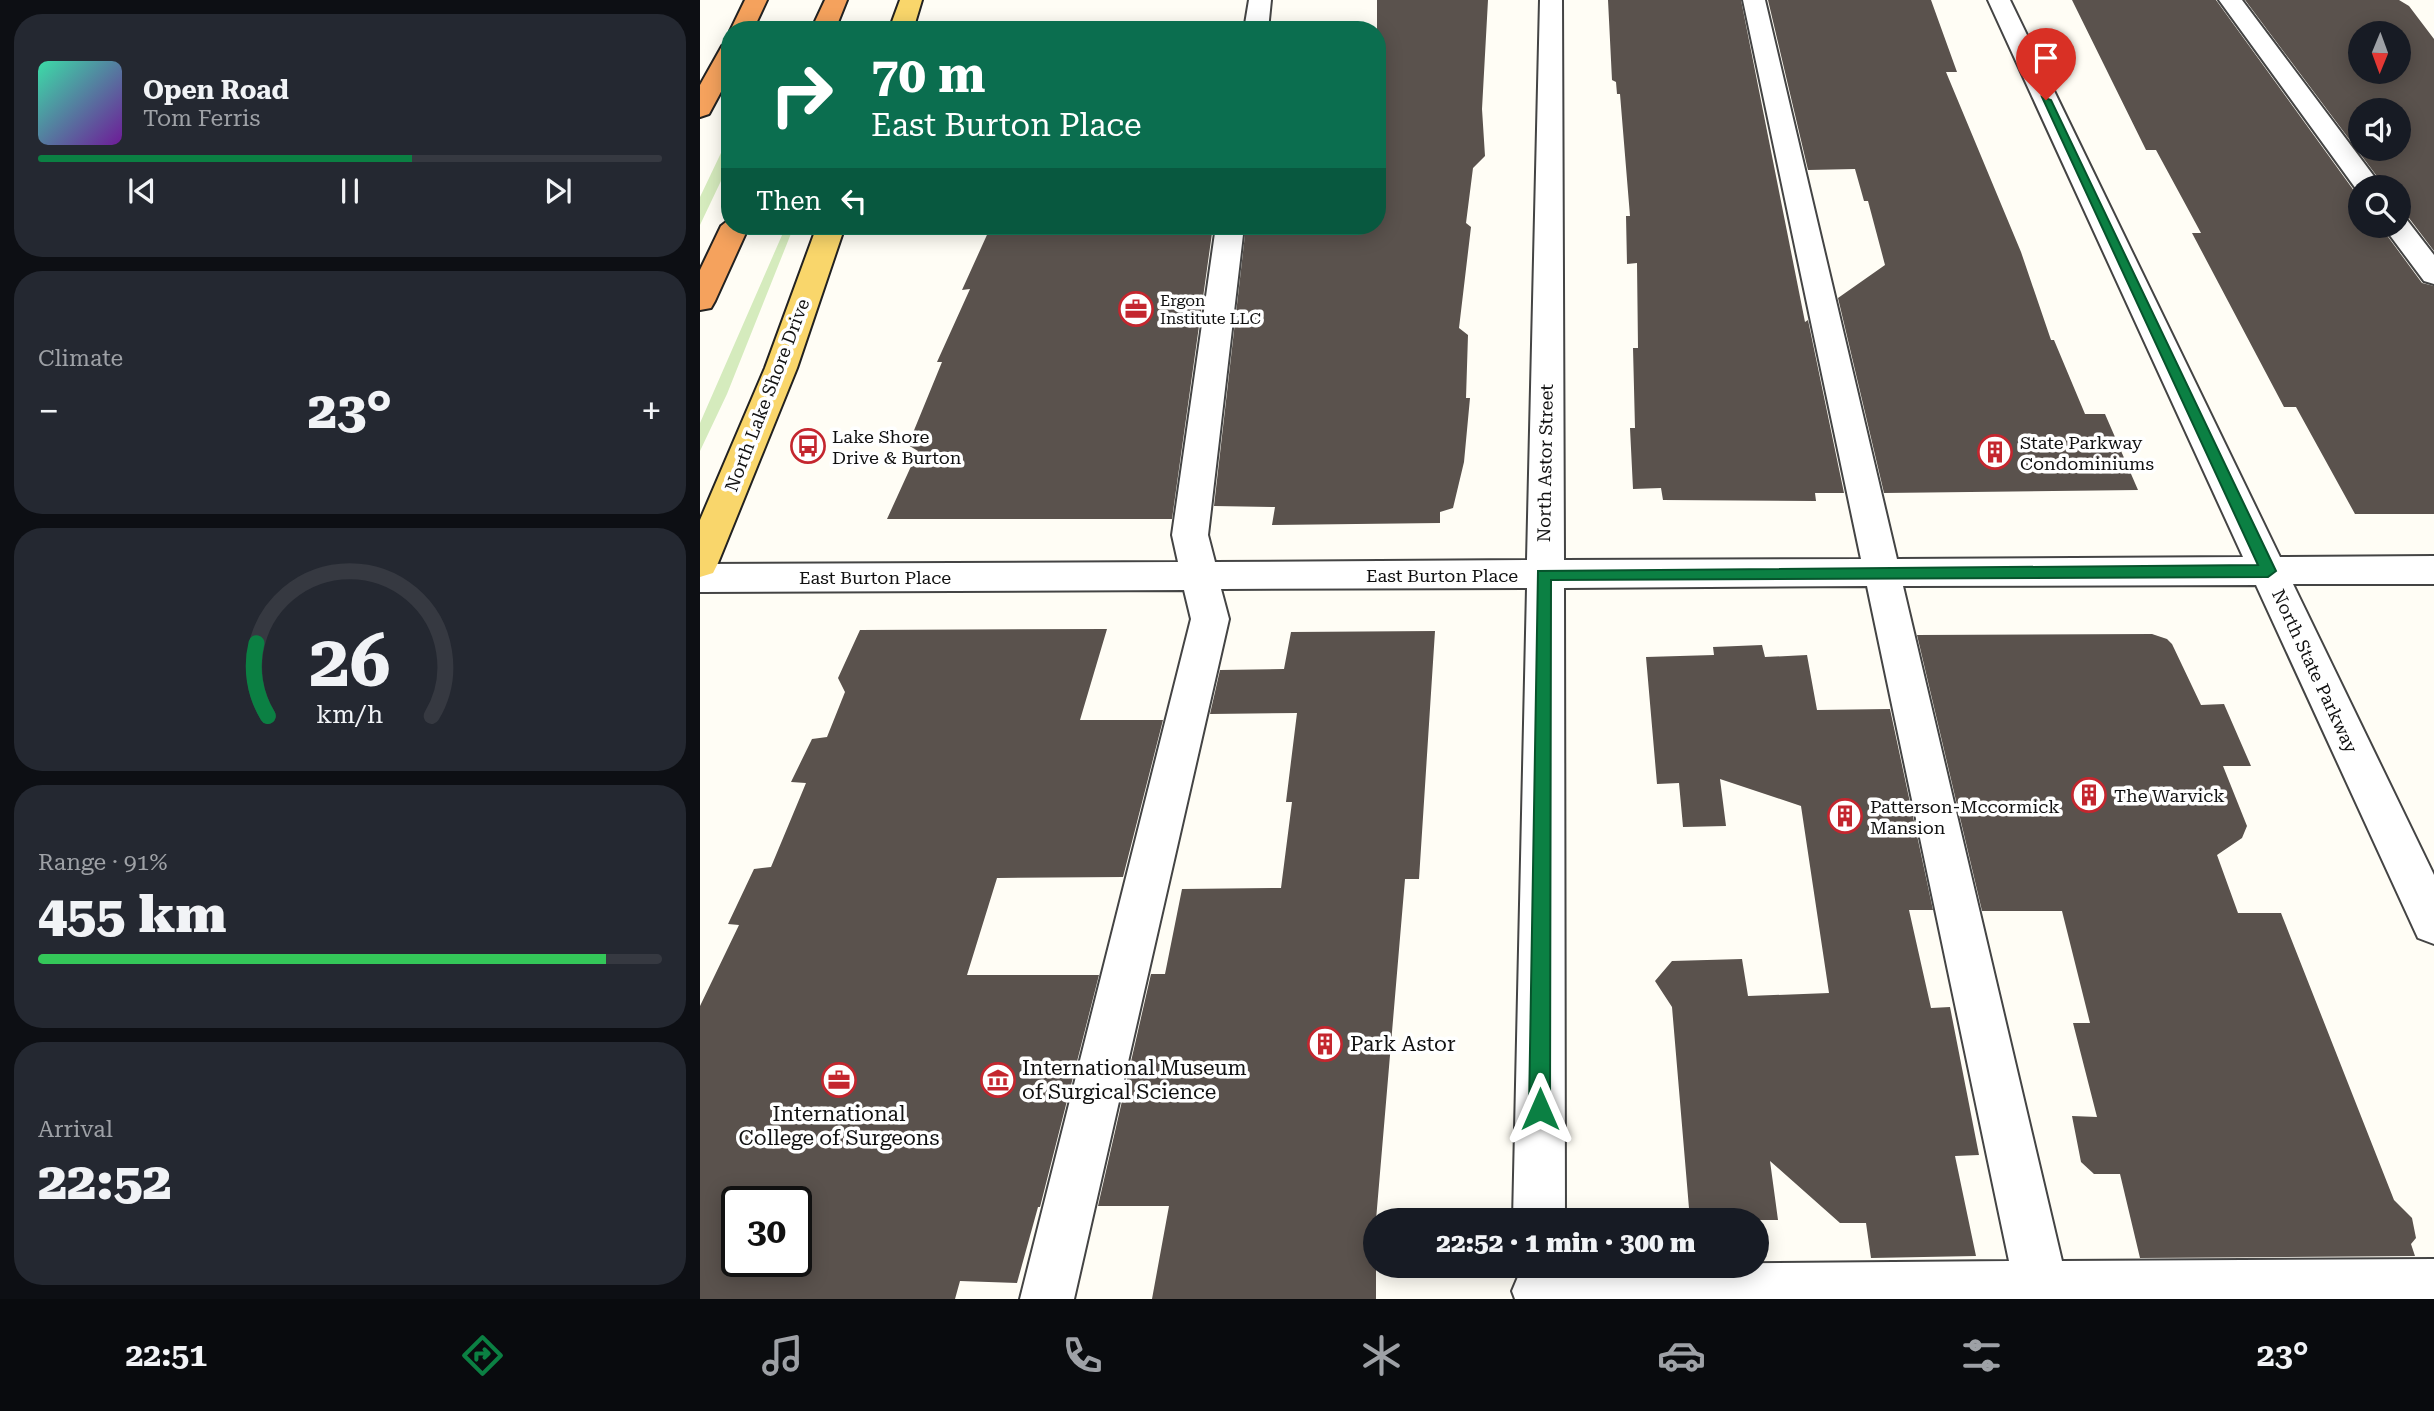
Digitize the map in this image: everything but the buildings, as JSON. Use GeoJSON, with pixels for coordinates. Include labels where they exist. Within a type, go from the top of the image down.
{"type":"FeatureCollection","features":[{"type":"Feature","properties":{"kind":"highway"},"geometry":{"type":"LineString","coordinates":[[746,21],[756,0]]}},
{"type":"Feature","properties":{"kind":"highway"},"geometry":{"type":"LineString","coordinates":[[827,21],[836,0]]}},
{"type":"Feature","properties":{"kind":"highway"},"geometry":{"type":"LineString","coordinates":[[700,109],[721,68]]}},
{"type":"Feature","properties":{"kind":"highway"},"geometry":{"type":"LineString","coordinates":[[700,302],[731,235]]}},
{"type":"Feature","properties":{"kind":"main road"},"geometry":{"type":"LineString","coordinates":[[904,21],[911,0]]}},
{"type":"Feature","properties":{"kind":"main road","name":"North Lake Shore Drive"},"geometry":{"type":"LineString","coordinates":[[700,563],[781,368],[828,235]]}},
{"type":"Feature","properties":{"kind":"street"},"geometry":{"type":"LineString","coordinates":[[1257,21],[1260,0]]}},
{"type":"Feature","properties":{"kind":"street","name":"North Astor Street"},"geometry":{"type":"LineString","coordinates":[[1539,1208],[1543,575],[1551,0]]}},
{"type":"Feature","properties":{"kind":"street"},"geometry":{"type":"LineString","coordinates":[[1754,0],[2042,1289]]}},
{"type":"Feature","properties":{"kind":"street","name":"North State Parkway"},"geometry":{"type":"LineString","coordinates":[[1999,0],[2434,923]]}},
{"type":"Feature","properties":{"kind":"street"},"geometry":{"type":"LineString","coordinates":[[2230,0],[2360,175]]}},
{"type":"Feature","properties":{"kind":"street"},"geometry":{"type":"LineString","coordinates":[[1047,1299],[1210,619],[1190,535],[1229,235]]}},
{"type":"Feature","properties":{"kind":"street"},"geometry":{"type":"LineString","coordinates":[[2406,238],[2434,275]]}},
{"type":"Feature","properties":{"kind":"street","name":"East Burton Place"},"geometry":{"type":"LineString","coordinates":[[700,578],[2434,570]]}},
{"type":"Feature","properties":{"kind":"street"},"geometry":{"type":"LineString","coordinates":[[1539,1285],[2042,1289],[2434,1286]]}},
{"type":"Feature","properties":{"kind":"green space"},"geometry":{"type":"Polygon","coordinates":[[[721,153],[721,181],[700,225],[700,197],[721,153]]]}},
{"type":"Feature","properties":{"kind":"green space"},"geometry":{"type":"Polygon","coordinates":[[[782,235],[790,235],[727,394],[700,451],[700,423],[782,235]]]}},
{"type":"Feature","properties":{"kind":"place","name":"Ergon Institute LLC"},"geometry":{"type":"Point","coordinates":[1136,309]}},
{"type":"Feature","properties":{"kind":"place","name":"Lake Shore Drive & Burton"},"geometry":{"type":"Point","coordinates":[808,446]}},
{"type":"Feature","properties":{"kind":"place","name":"State Parkway Condominiums"},"geometry":{"type":"Point","coordinates":[1995,452]}},
{"type":"Feature","properties":{"kind":"place","name":"The Warvick"},"geometry":{"type":"Point","coordinates":[2089,795]}},
{"type":"Feature","properties":{"kind":"place","name":"Patterson-Mccormick Mansion"},"geometry":{"type":"Point","coordinates":[1845,816]}},
{"type":"Feature","properties":{"kind":"place","name":"Park Astor"},"geometry":{"type":"Point","coordinates":[1325,1044]}},
{"type":"Feature","properties":{"kind":"place","name":"International College of Surgeons"},"geometry":{"type":"Point","coordinates":[839,1080]}},
{"type":"Feature","properties":{"kind":"place","name":"International Museum of Surgical Science"},"geometry":{"type":"Point","coordinates":[998,1080]}},
{"type":"Feature","properties":{"kind":"route"},"geometry":{"type":"LineString","coordinates":[[1540,1109],[1543,575],[2268,571],[2046,100]]}}]}
